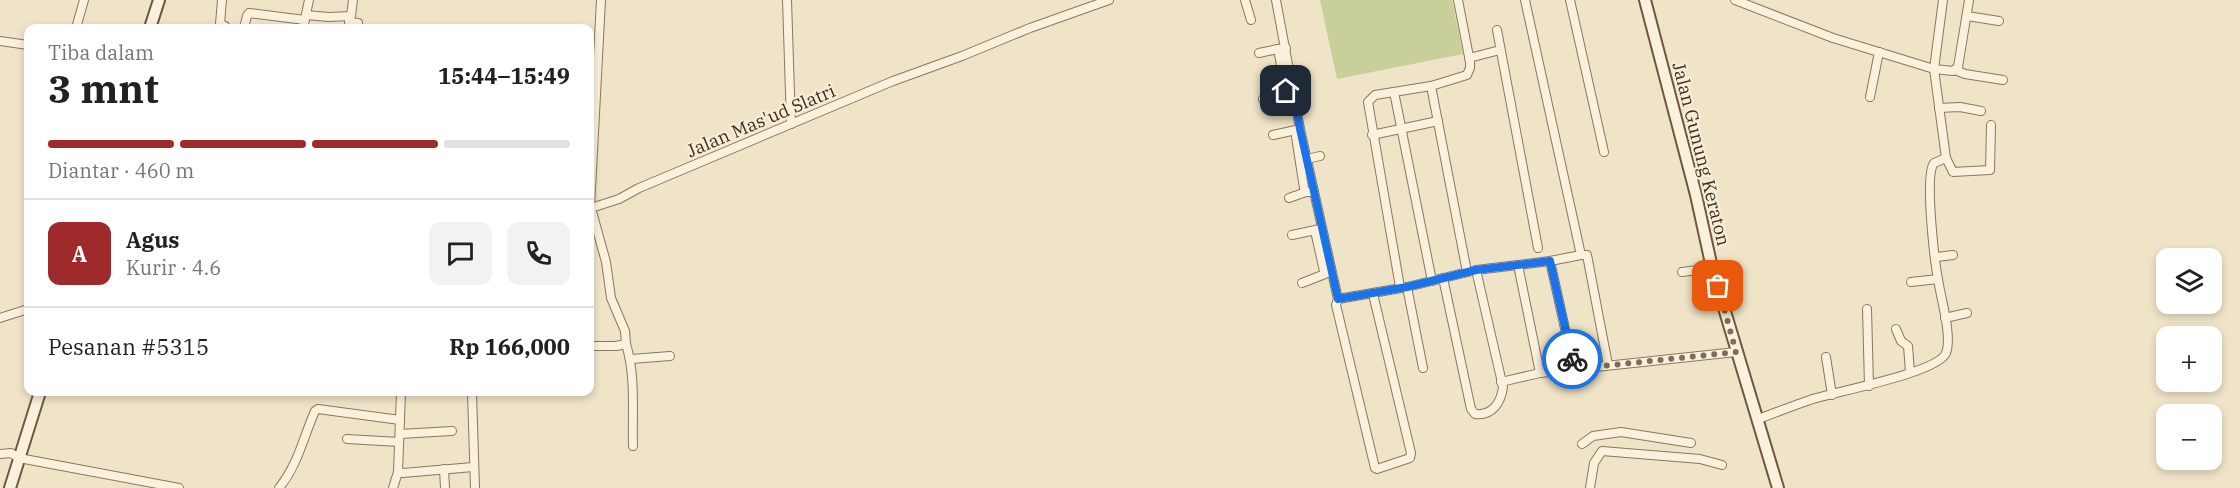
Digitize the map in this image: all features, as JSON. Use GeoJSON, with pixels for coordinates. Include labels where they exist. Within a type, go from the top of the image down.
{"type":"FeatureCollection","features":[{"type":"Feature","properties":{"kind":"street"},"geometry":{"type":"LineString","coordinates":[[77,24],[84,0]]}},
{"type":"Feature","properties":{"kind":"street"},"geometry":{"type":"LineString","coordinates":[[151,24],[159,0]]}},
{"type":"Feature","properties":{"kind":"street"},"geometry":{"type":"LineString","coordinates":[[222,0],[222,24]]}},
{"type":"Feature","properties":{"kind":"street"},"geometry":{"type":"LineString","coordinates":[[305,21],[309,0]]}},
{"type":"Feature","properties":{"kind":"street"},"geometry":{"type":"LineString","coordinates":[[353,0],[349,22],[358,24]]}},
{"type":"Feature","properties":{"kind":"street"},"geometry":{"type":"LineString","coordinates":[[594,132],[601,0]]}},
{"type":"Feature","properties":{"kind":"street"},"geometry":{"type":"LineString","coordinates":[[787,0],[791,124]]}},
{"type":"Feature","properties":{"kind":"street","name":"Jalan Mas'ud Slatri"},"geometry":{"type":"LineString","coordinates":[[594,207],[619,199],[639,188],[791,124],[1030,28],[1109,0]]}},
{"type":"Feature","properties":{"kind":"street"},"geometry":{"type":"LineString","coordinates":[[1245,0],[1251,20]]}},
{"type":"Feature","properties":{"kind":"street"},"geometry":{"type":"LineString","coordinates":[[1276,0],[1290,90],[1307,159],[1310,192]]}},
{"type":"Feature","properties":{"kind":"street"},"geometry":{"type":"LineString","coordinates":[[1423,368],[1403,287],[1372,135],[1368,102],[1375,95],[1431,86],[1467,75],[1470,68],[1469,58],[1458,0]]}},
{"type":"Feature","properties":{"kind":"street"},"geometry":{"type":"LineString","coordinates":[[1525,0],[1581,255]]}},
{"type":"Feature","properties":{"kind":"street"},"geometry":{"type":"LineString","coordinates":[[1570,0],[1604,152]]}},
{"type":"Feature","properties":{"kind":"street","name":"Jalan Gunung Keraton"},"geometry":{"type":"LineString","coordinates":[[1645,0],[1696,195],[1712,268],[1778,488]]}},
{"type":"Feature","properties":{"kind":"street"},"geometry":{"type":"LineString","coordinates":[[1735,0],[1826,36],[1934,69],[1956,70],[1965,74],[2003,80]]}},
{"type":"Feature","properties":{"kind":"street"},"geometry":{"type":"LineString","coordinates":[[1943,0],[1934,69],[1946,158],[1953,172],[1990,170],[1991,124]]}},
{"type":"Feature","properties":{"kind":"street"},"geometry":{"type":"LineString","coordinates":[[1956,70],[1969,0]]}},
{"type":"Feature","properties":{"kind":"street"},"geometry":{"type":"LineString","coordinates":[[245,24],[249,14],[305,21],[349,16]]}},
{"type":"Feature","properties":{"kind":"street"},"geometry":{"type":"LineString","coordinates":[[1966,16],[1999,21]]}},
{"type":"Feature","properties":{"kind":"street"},"geometry":{"type":"LineString","coordinates":[[1497,30],[1538,249]]}},
{"type":"Feature","properties":{"kind":"street"},"geometry":{"type":"LineString","coordinates":[[0,41],[24,44]]}},
{"type":"Feature","properties":{"kind":"street"},"geometry":{"type":"LineString","coordinates":[[1258,53],[1282,48]]}},
{"type":"Feature","properties":{"kind":"street"},"geometry":{"type":"LineString","coordinates":[[1469,58],[1500,50]]}},
{"type":"Feature","properties":{"kind":"street"},"geometry":{"type":"LineString","coordinates":[[1870,97],[1879,52]]}},
{"type":"Feature","properties":{"kind":"street"},"geometry":{"type":"LineString","coordinates":[[1431,86],[1467,272]]}},
{"type":"Feature","properties":{"kind":"street"},"geometry":{"type":"LineString","coordinates":[[1263,99],[1290,90]]}},
{"type":"Feature","properties":{"kind":"street"},"geometry":{"type":"LineString","coordinates":[[1394,92],[1431,281]]}},
{"type":"Feature","properties":{"kind":"street"},"geometry":{"type":"LineString","coordinates":[[1939,108],[1960,107],[1981,111]]}},
{"type":"Feature","properties":{"kind":"street"},"geometry":{"type":"LineString","coordinates":[[1372,135],[1438,121]]}},
{"type":"Feature","properties":{"kind":"street"},"geometry":{"type":"LineString","coordinates":[[1273,135],[1298,129]]}},
{"type":"Feature","properties":{"kind":"street"},"geometry":{"type":"LineString","coordinates":[[1298,129],[1296,142],[1328,272],[1338,299],[1336,305],[1354,389],[1377,469],[1410,458],[1411,453],[1373,294]]}},
{"type":"Feature","properties":{"kind":"street"},"geometry":{"type":"LineString","coordinates":[[1307,159],[1320,156]]}},
{"type":"Feature","properties":{"kind":"street"},"geometry":{"type":"LineString","coordinates":[[1758,419],[1812,399],[1869,386],[1931,365],[1944,357],[1947,348],[1945,318],[1932,223],[1930,172],[1934,163],[1946,158]]}},
{"type":"Feature","properties":{"kind":"street"},"geometry":{"type":"LineString","coordinates":[[1289,198],[1310,192]]}},
{"type":"Feature","properties":{"kind":"street"},"geometry":{"type":"LineString","coordinates":[[594,222],[606,262],[611,298],[625,331],[631,359],[633,446]]}},
{"type":"Feature","properties":{"kind":"street"},"geometry":{"type":"LineString","coordinates":[[1292,235],[1319,230]]}},
{"type":"Feature","properties":{"kind":"street"},"geometry":{"type":"LineString","coordinates":[[1338,299],[1373,294],[1476,270],[1587,255],[1608,366]]}},
{"type":"Feature","properties":{"kind":"street"},"geometry":{"type":"LineString","coordinates":[[1936,257],[1953,255]]}},
{"type":"Feature","properties":{"kind":"street"},"geometry":{"type":"LineString","coordinates":[[1550,261],[1574,369]]}},
{"type":"Feature","properties":{"kind":"street"},"geometry":{"type":"LineString","coordinates":[[1518,265],[1540,373]]}},
{"type":"Feature","properties":{"kind":"street"},"geometry":{"type":"LineString","coordinates":[[1682,272],[1712,268]]}},
{"type":"Feature","properties":{"kind":"street"},"geometry":{"type":"LineString","coordinates":[[1443,279],[1473,413],[1485,414],[1497,406],[1503,391],[1476,270]]}},
{"type":"Feature","properties":{"kind":"street"},"geometry":{"type":"LineString","coordinates":[[1302,283],[1328,272]]}},
{"type":"Feature","properties":{"kind":"street"},"geometry":{"type":"LineString","coordinates":[[1911,282],[1938,279]]}},
{"type":"Feature","properties":{"kind":"street"},"geometry":{"type":"LineString","coordinates":[[1867,309],[1869,386]]}},
{"type":"Feature","properties":{"kind":"street"},"geometry":{"type":"LineString","coordinates":[[0,318],[24,310]]}},
{"type":"Feature","properties":{"kind":"street"},"geometry":{"type":"LineString","coordinates":[[1945,318],[1967,313]]}},
{"type":"Feature","properties":{"kind":"street"},"geometry":{"type":"LineString","coordinates":[[1896,329],[1900,339],[1908,346],[1910,372]]}},
{"type":"Feature","properties":{"kind":"street"},"geometry":{"type":"LineString","coordinates":[[594,346],[626,344]]}},
{"type":"Feature","properties":{"kind":"street"},"geometry":{"type":"LineString","coordinates":[[1501,382],[1540,373],[1736,352]]}},
{"type":"Feature","properties":{"kind":"street"},"geometry":{"type":"LineString","coordinates":[[631,359],[670,356]]}},
{"type":"Feature","properties":{"kind":"street"},"geometry":{"type":"LineString","coordinates":[[1826,357],[1832,395]]}},
{"type":"Feature","properties":{"kind":"street"},"geometry":{"type":"LineString","coordinates":[[10,488],[38,396]]}},
{"type":"Feature","properties":{"kind":"street"},"geometry":{"type":"LineString","coordinates":[[393,488],[398,472],[401,396]]}},
{"type":"Feature","properties":{"kind":"street"},"geometry":{"type":"LineString","coordinates":[[472,396],[475,488]]}},
{"type":"Feature","properties":{"kind":"street"},"geometry":{"type":"LineString","coordinates":[[279,488],[297,460],[315,411],[318,409],[400,420]]}},
{"type":"Feature","properties":{"kind":"street"},"geometry":{"type":"LineString","coordinates":[[347,439],[399,438],[452,431]]}},
{"type":"Feature","properties":{"kind":"street"},"geometry":{"type":"LineString","coordinates":[[1582,444],[1589,438],[1601,434],[1621,432],[1691,443]]}},
{"type":"Feature","properties":{"kind":"street"},"geometry":{"type":"LineString","coordinates":[[1590,488],[1594,463],[1602,451],[1601,434]]}},
{"type":"Feature","properties":{"kind":"street"},"geometry":{"type":"LineString","coordinates":[[1602,451],[1700,459],[1722,465]]}},
{"type":"Feature","properties":{"kind":"street"},"geometry":{"type":"LineString","coordinates":[[0,454],[11,453],[19,458],[145,485],[178,488]]}},
{"type":"Feature","properties":{"kind":"street"},"geometry":{"type":"LineString","coordinates":[[398,472],[473,467]]}},
{"type":"Feature","properties":{"kind":"street"},"geometry":{"type":"LineString","coordinates":[[444,470],[446,488]]}},
{"type":"Feature","properties":{"kind":"green space"},"geometry":{"type":"Polygon","coordinates":[[[1320,0],[1452,0],[1463,54],[1337,79],[1320,0]]]}},
{"type":"Feature","properties":{"kind":"way so far"},"geometry":{"type":"LineString","coordinates":[[1572,359],[1574,369],[1736,352],[1718,286]]}},
{"type":"Feature","properties":{"kind":"route"},"geometry":{"type":"LineString","coordinates":[[1286,91],[1293,89],[1338,299],[1407,287],[1476,270],[1550,261],[1572,359]]}}]}
